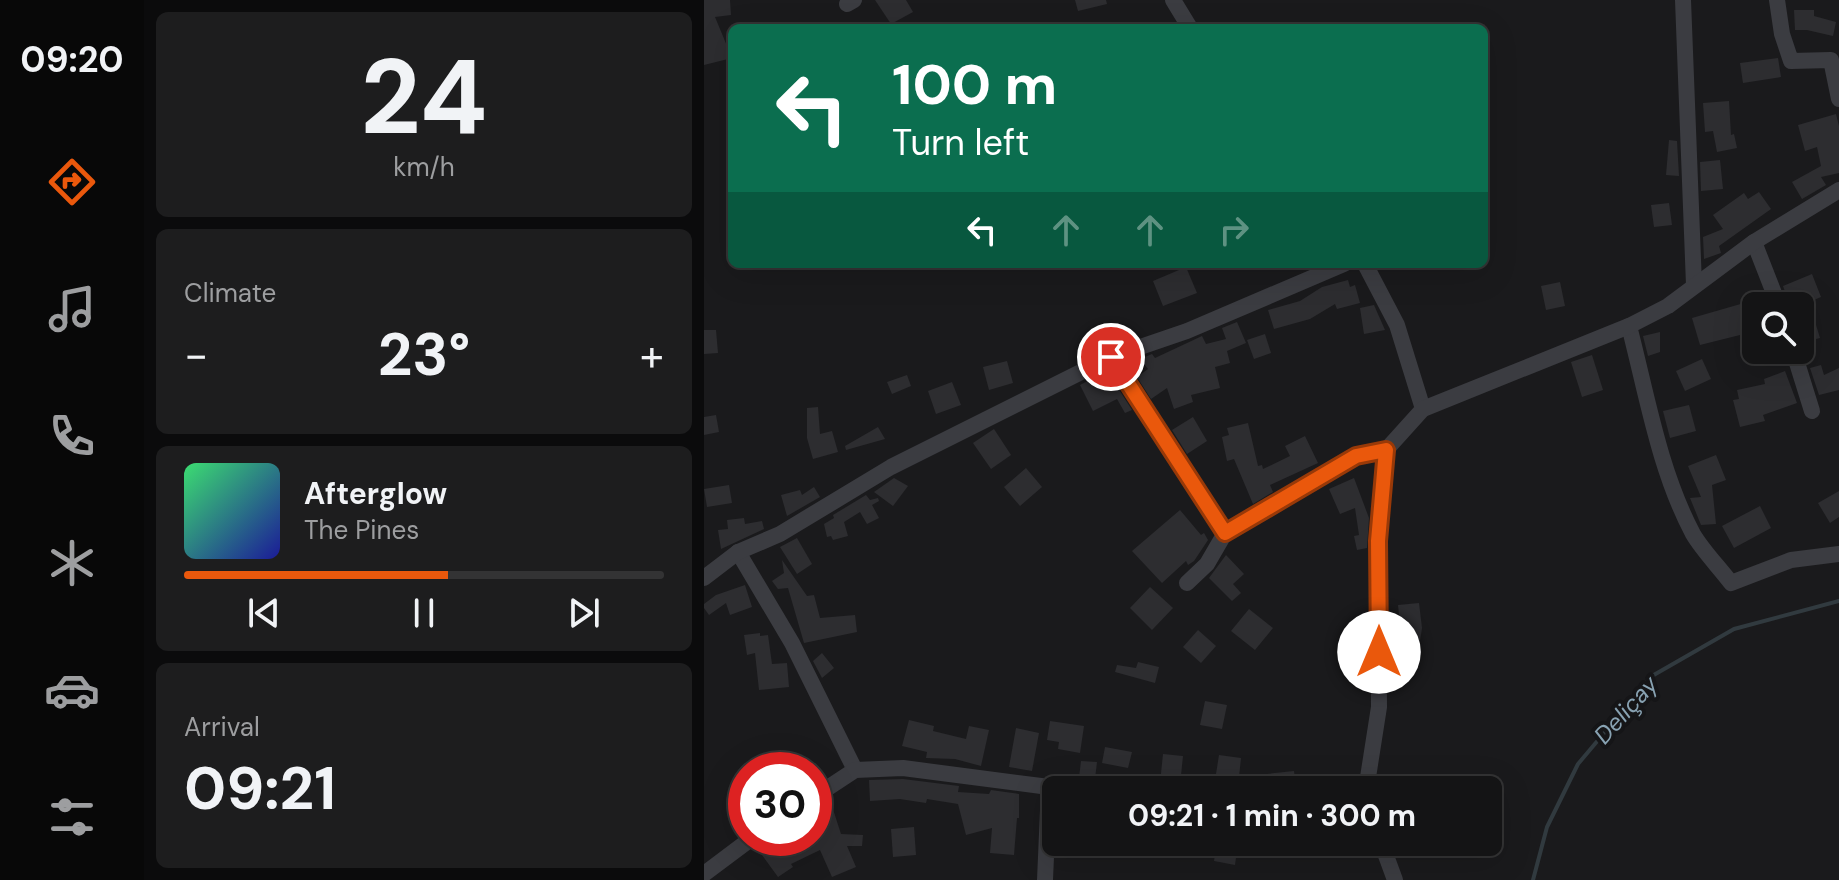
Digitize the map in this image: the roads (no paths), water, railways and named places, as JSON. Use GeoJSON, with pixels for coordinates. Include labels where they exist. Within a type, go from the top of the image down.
{"type":"FeatureCollection","features":[{"type":"Feature","properties":{"kind":"street"},"geometry":{"type":"LineString","coordinates":[[1173,0],[1188,24]]}},
{"type":"Feature","properties":{"kind":"street"},"geometry":{"type":"LineString","coordinates":[[1683,0],[1694,285]]}},
{"type":"Feature","properties":{"kind":"street"},"geometry":{"type":"LineString","coordinates":[[1777,0],[1782,34],[1791,61],[1831,60],[1839,99]]}},
{"type":"Feature","properties":{"kind":"street"},"geometry":{"type":"LineString","coordinates":[[1187,583],[1207,564],[1225,533],[1356,456],[1386,450],[1423,409],[1629,326],[1668,306],[1754,242],[1839,190]]}},
{"type":"Feature","properties":{"kind":"street"},"geometry":{"type":"LineString","coordinates":[[1754,242],[1774,292]]}},
{"type":"Feature","properties":{"kind":"street"},"geometry":{"type":"LineString","coordinates":[[704,578],[738,552],[780,534],[891,467],[1111,357],[1187,331],[1335,268]]}},
{"type":"Feature","properties":{"kind":"street"},"geometry":{"type":"LineString","coordinates":[[1367,268],[1397,325],[1423,409]]}},
{"type":"Feature","properties":{"kind":"street"},"geometry":{"type":"LineString","coordinates":[[1629,326],[1661,452],[1680,506],[1695,537],[1731,583],[1791,560],[1839,554]]}},
{"type":"Feature","properties":{"kind":"street"},"geometry":{"type":"LineString","coordinates":[[1111,357],[1225,533]]}},
{"type":"Feature","properties":{"kind":"street"},"geometry":{"type":"LineString","coordinates":[[1797,364],[1812,411]]}},
{"type":"Feature","properties":{"kind":"street"},"geometry":{"type":"LineString","coordinates":[[1368,776],[1379,707],[1378,541],[1386,450]]}},
{"type":"Feature","properties":{"kind":"street"},"geometry":{"type":"LineString","coordinates":[[738,552],[792,643],[855,770]]}},
{"type":"Feature","properties":{"kind":"street"},"geometry":{"type":"LineString","coordinates":[[832,785],[855,770],[903,768],[1042,786]]}},
{"type":"Feature","properties":{"kind":"street"},"geometry":{"type":"LineString","coordinates":[[704,874],[728,856]]}},
{"type":"Feature","properties":{"kind":"street"},"geometry":{"type":"LineString","coordinates":[[1045,880],[1046,856]]}},
{"type":"Feature","properties":{"kind":"street"},"geometry":{"type":"LineString","coordinates":[[1386,856],[1395,880]]}},
{"type":"Feature","properties":{"kind":"waterway","name":"Deliçay"},"geometry":{"type":"LineString","coordinates":[[1533,880],[1547,827],[1578,764],[1652,676],[1734,629],[1839,601]]}}]}
